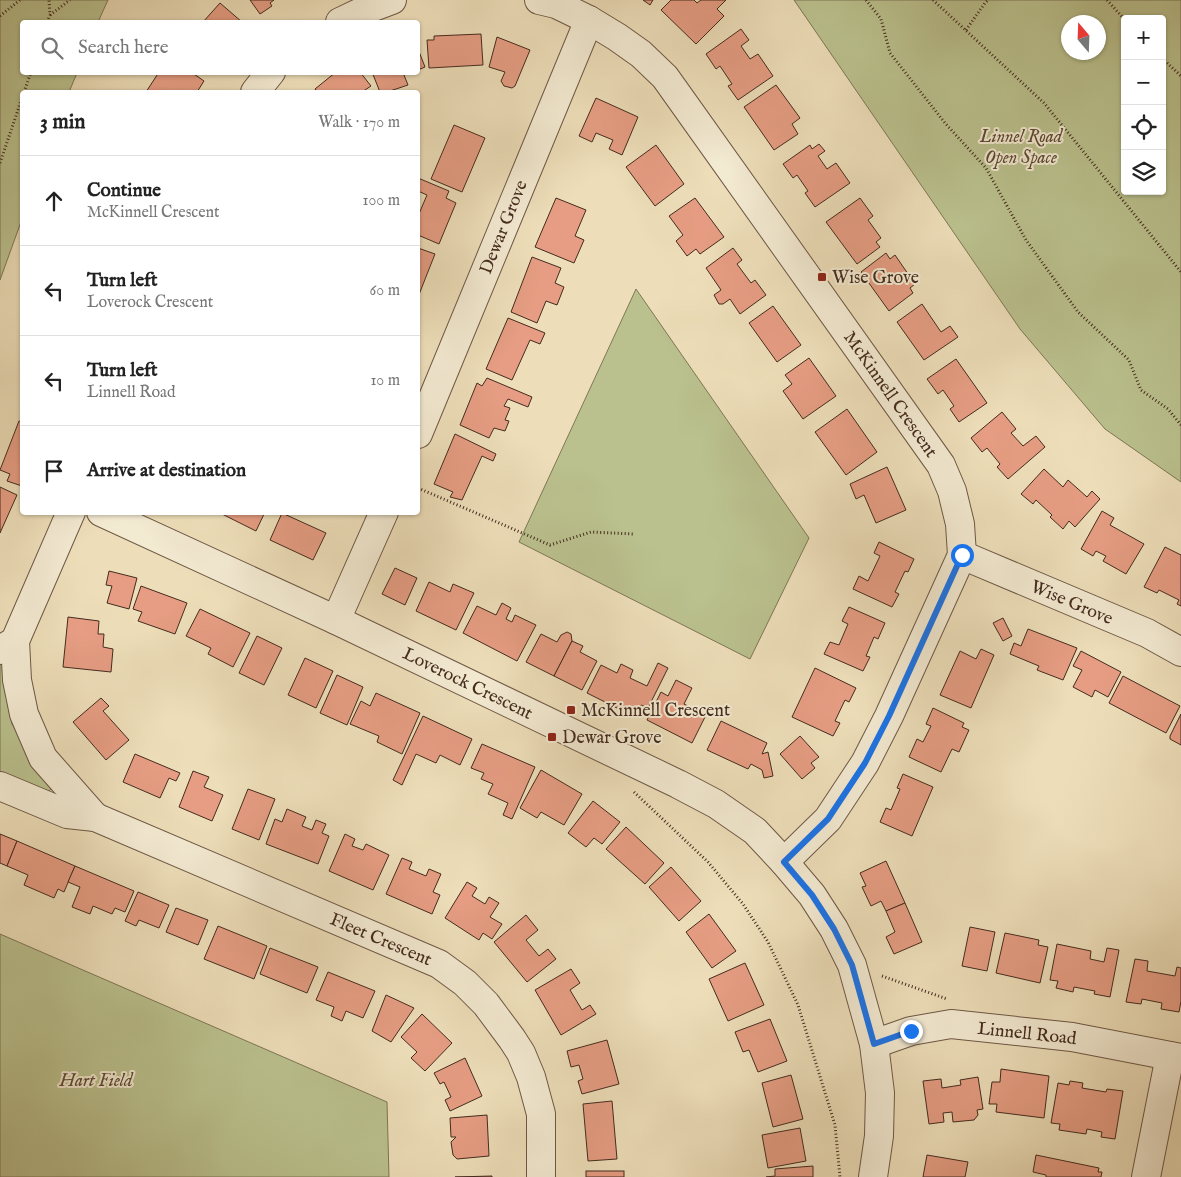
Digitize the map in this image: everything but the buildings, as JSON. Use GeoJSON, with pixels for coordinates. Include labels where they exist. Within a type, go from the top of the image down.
{"type":"FeatureCollection","features":[{"type":"Feature","properties":{"kind":"street"},"geometry":{"type":"LineString","coordinates":[[344,20],[392,0]]}},
{"type":"Feature","properties":{"kind":"street","name":"McKinnell Crescent"},"geometry":{"type":"LineString","coordinates":[[539,0],[556,4],[589,20],[617,37],[641,54],[665,77],[941,464],[952,490],[960,524],[962,555],[889,716],[865,763],[828,819],[784,862]]}},
{"type":"Feature","properties":{"kind":"street","name":"Dewar Grove"},"geometry":{"type":"LineString","coordinates":[[420,429],[589,20]]}},
{"type":"Feature","properties":{"kind":"street"},"geometry":{"type":"LineString","coordinates":[[257,90],[269,75]]}},
{"type":"Feature","properties":{"kind":"street"},"geometry":{"type":"LineString","coordinates":[[8,646],[70,515]]}},
{"type":"Feature","properties":{"kind":"street","name":"Loverock Crescent"},"geometry":{"type":"LineString","coordinates":[[108,515],[336,620],[678,784],[716,804],[755,831],[812,895],[834,929],[852,965],[874,1044],[880,1093],[879,1136],[873,1177]]}},
{"type":"Feature","properties":{"kind":"street"},"geometry":{"type":"LineString","coordinates":[[336,620],[383,515]]}},
{"type":"Feature","properties":{"kind":"street","name":"Wise Grove"},"geometry":{"type":"LineString","coordinates":[[962,555],[1147,633],[1181,652]]}},
{"type":"Feature","properties":{"kind":"street","name":"Fleet Crescent"},"geometry":{"type":"LineString","coordinates":[[8,646],[24,714],[43,758],[94,817]]}},
{"type":"Feature","properties":{"kind":"street","name":"Fleet Crescent"},"geometry":{"type":"LineString","coordinates":[[0,786],[67,814],[94,817],[439,964],[465,983],[486,1004],[521,1053],[541,1114],[542,1177]]}},
{"type":"Feature","properties":{"kind":"street","name":"Linnell Road"},"geometry":{"type":"LineString","coordinates":[[874,1044],[911,1031],[951,1024],[1072,1037],[1176,1057]]}},
{"type":"Feature","properties":{"kind":"street"},"geometry":{"type":"LineString","coordinates":[[1146,1177],[1176,1057]]}},
{"type":"Feature","properties":{"kind":"path"},"geometry":{"type":"LineString","coordinates":[[0,16],[20,0]]}},
{"type":"Feature","properties":{"kind":"path"},"geometry":{"type":"LineString","coordinates":[[48,20],[50,15],[49,0]]}},
{"type":"Feature","properties":{"kind":"path"},"geometry":{"type":"LineString","coordinates":[[50,15],[70,0]]}},
{"type":"Feature","properties":{"kind":"path"},"geometry":{"type":"LineString","coordinates":[[866,0],[881,19],[890,53],[945,123],[986,168],[1026,240],[1078,312],[1129,360],[1141,390],[1168,410],[1181,425]]}},
{"type":"Feature","properties":{"kind":"path"},"geometry":{"type":"LineString","coordinates":[[933,0],[1044,103],[1181,272]]}},
{"type":"Feature","properties":{"kind":"path"},"geometry":{"type":"LineString","coordinates":[[966,30],[988,0]]}},
{"type":"Feature","properties":{"kind":"path"},"geometry":{"type":"LineString","coordinates":[[1107,0],[1121,16]]}},
{"type":"Feature","properties":{"kind":"path"},"geometry":{"type":"LineString","coordinates":[[1164,60],[1181,76]]}},
{"type":"Feature","properties":{"kind":"path"},"geometry":{"type":"LineString","coordinates":[[25,90],[30,75]]}},
{"type":"Feature","properties":{"kind":"path"},"geometry":{"type":"LineString","coordinates":[[0,163],[20,104]]}},
{"type":"Feature","properties":{"kind":"path"},"geometry":{"type":"LineString","coordinates":[[420,489],[550,545],[591,532],[634,534]]}},
{"type":"Feature","properties":{"kind":"path"},"geometry":{"type":"LineString","coordinates":[[633,791],[708,862],[743,904],[768,942],[798,1004],[835,1125],[840,1177]]}},
{"type":"Feature","properties":{"kind":"green space"},"geometry":{"type":"Polygon","coordinates":[[[0,0],[108,0],[99,20],[20,20],[20,75],[76,75],[70,90],[20,90],[20,225],[0,280],[0,0]]]}},
{"type":"Feature","properties":{"kind":"green space","name":"Linnel Road Open Space"},"geometry":{"type":"Polygon","coordinates":[[[794,0],[1181,0],[1181,482],[1105,429],[1020,329],[794,0]]]}},
{"type":"Feature","properties":{"kind":"green space"},"geometry":{"type":"Polygon","coordinates":[[[636,289],[809,538],[750,659],[519,542],[636,289]]]}},
{"type":"Feature","properties":{"kind":"green space"},"geometry":{"type":"Polygon","coordinates":[[[2,659],[12,724],[52,788],[46,794],[0,774],[0,663],[2,659]]]}},
{"type":"Feature","properties":{"kind":"green space","name":"Hart Field"},"geometry":{"type":"Polygon","coordinates":[[[0,934],[387,1102],[389,1177],[0,1177],[0,934]]]}},
{"type":"Feature","properties":{"kind":"place","name":"Wise Grove"},"geometry":{"type":"Point","coordinates":[822,277]}},
{"type":"Feature","properties":{"kind":"place","name":"McKinnell Crescent"},"geometry":{"type":"Point","coordinates":[571,710]}},
{"type":"Feature","properties":{"kind":"place","name":"Dewar Grove"},"geometry":{"type":"Point","coordinates":[552,737]}},
{"type":"Feature","properties":{"kind":"route"},"geometry":{"type":"LineString","coordinates":[[911,1031],[874,1044],[852,965],[834,929],[812,895],[784,862],[828,819],[865,763],[889,716],[962,555]]}}]}
